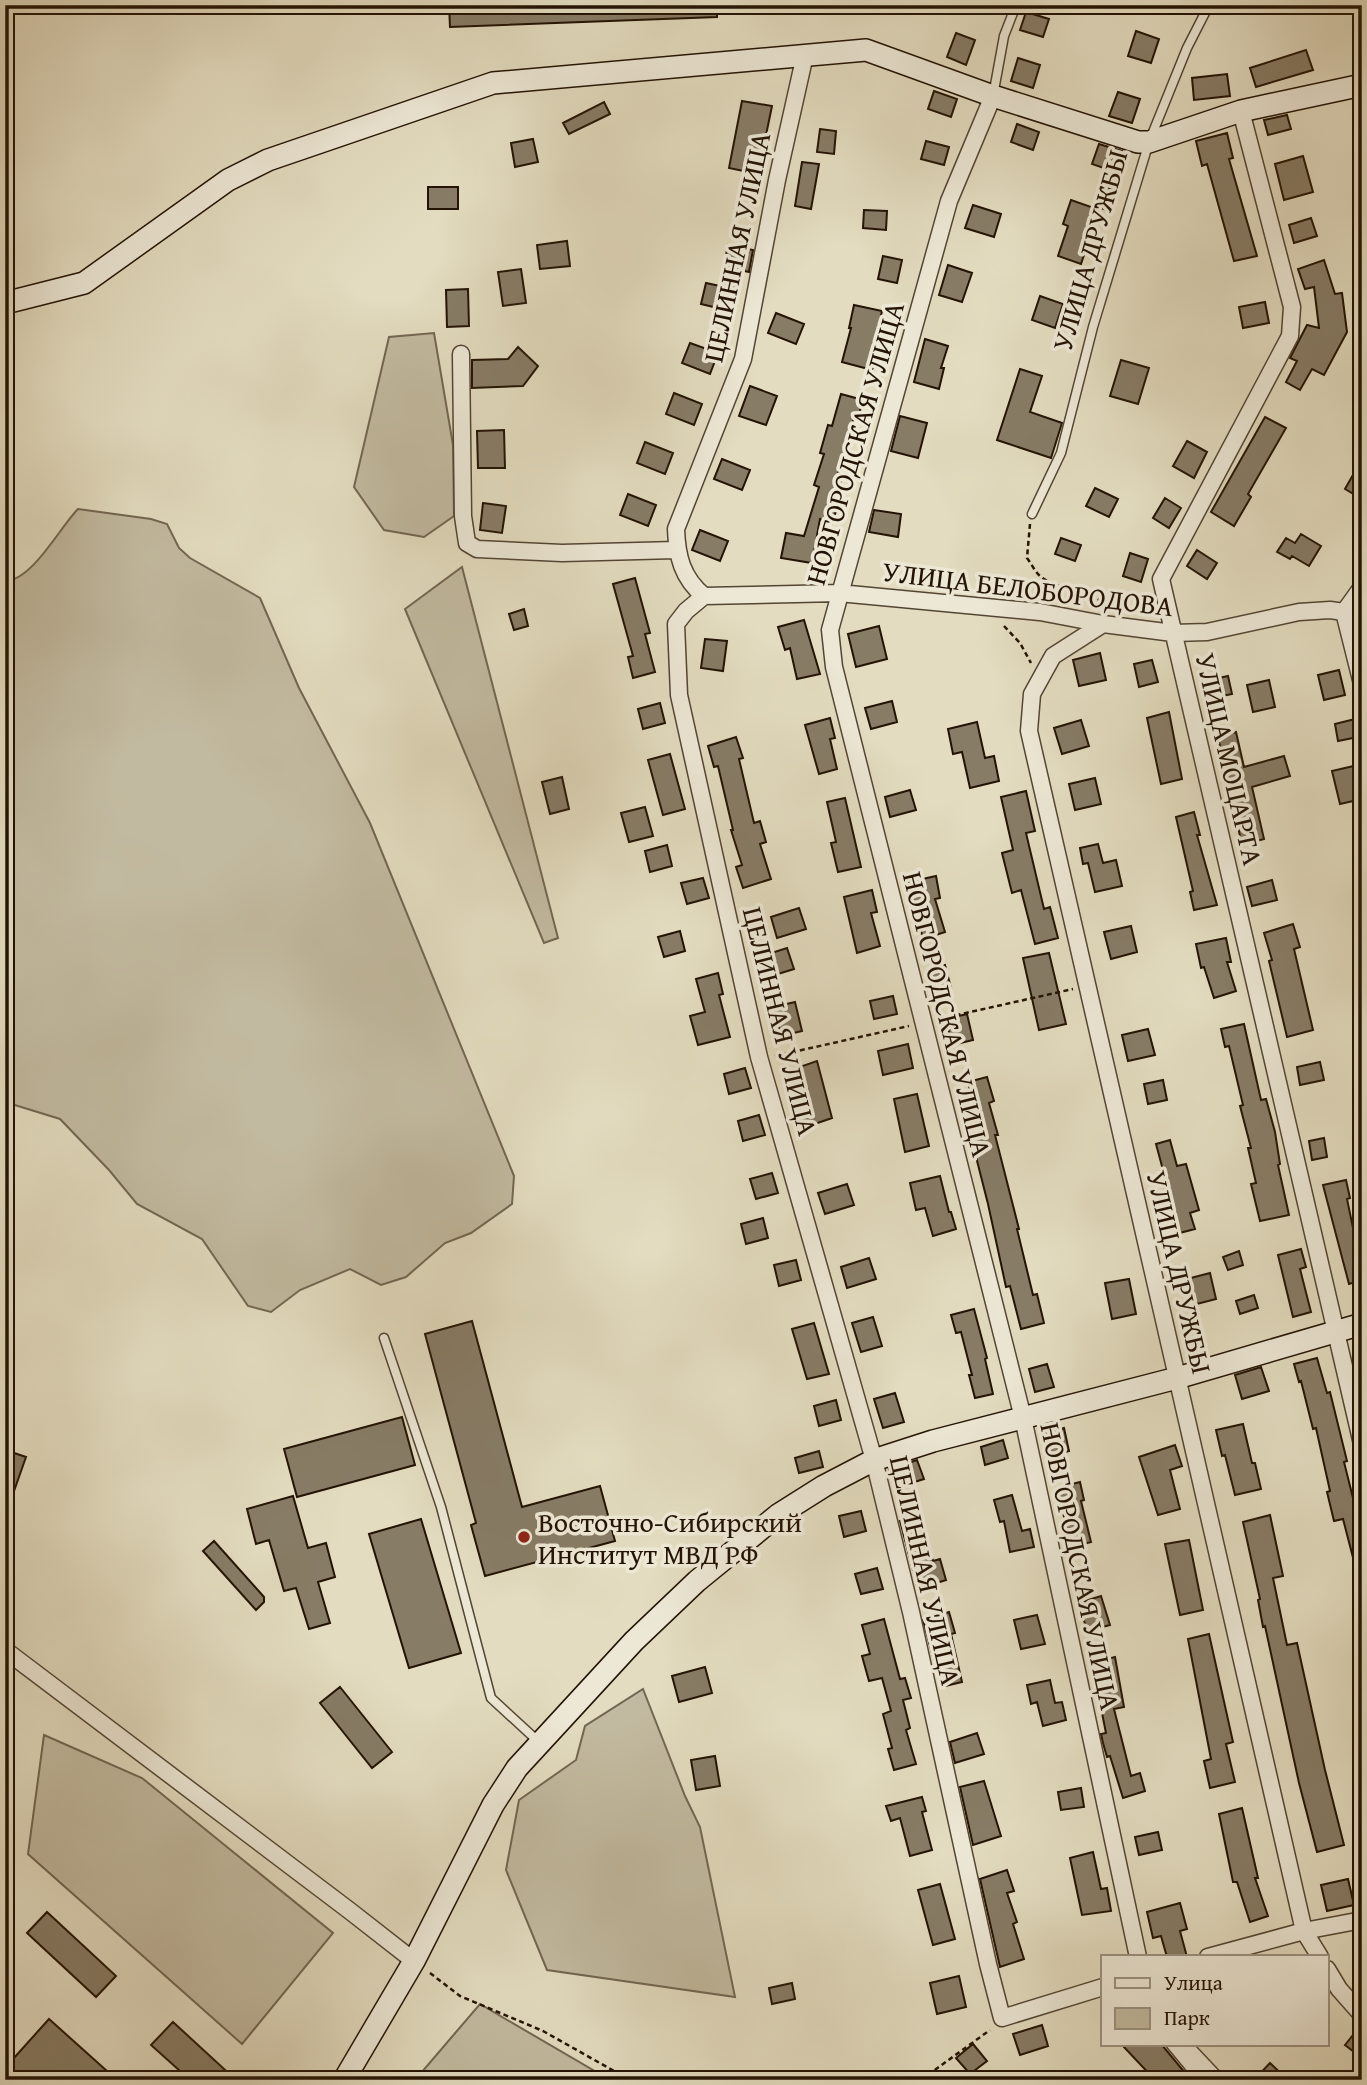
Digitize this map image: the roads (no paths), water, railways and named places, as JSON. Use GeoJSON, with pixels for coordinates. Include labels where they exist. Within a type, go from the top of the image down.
{"type":"FeatureCollection","features":[{"type":"Feature","properties":{"kind":"street"},"geometry":{"type":"LineString","coordinates":[[5,303],[84,283],[228,180],[268,160],[493,83],[866,50],[993,96],[1138,142],[1149,142],[1241,111],[1362,85]]}},
{"type":"Feature","properties":{"kind":"street","name":"ЦЕЛИННАЯ УЛИЦА"},"geometry":{"type":"LineString","coordinates":[[805,55],[777,180],[744,359],[676,528],[676,550],[684,575],[704,596],[686,611],[676,624],[679,695],[760,1057],[874,1460],[1002,2018],[1101,1988]]}},
{"type":"Feature","properties":{"kind":"street","name":"НОВГОРОДСКАЯ УЛИЦА"},"geometry":{"type":"LineString","coordinates":[[993,96],[949,201],[830,629],[834,667],[1023,1418],[1138,1955]]}},
{"type":"Feature","properties":{"kind":"street","name":"УЛИЦА МОЦАРТА"},"geometry":{"type":"LineString","coordinates":[[1241,111],[1292,307],[1290,336],[1161,579],[1362,1444]]}},
{"type":"Feature","properties":{"kind":"street"},"geometry":{"type":"LineString","coordinates":[[461,354],[463,516],[467,543],[477,549],[562,552],[676,550]]}},
{"type":"Feature","properties":{"kind":"street"},"geometry":{"type":"LineString","coordinates":[[1362,587],[1344,612],[1362,684]]}},
{"type":"Feature","properties":{"kind":"street","name":"УЛИЦА БЕЛОБОРОДОВА"},"geometry":{"type":"LineString","coordinates":[[704,596],[839,593],[1040,612],[1173,633],[1207,632],[1299,612],[1344,612]]}},
{"type":"Feature","properties":{"kind":"street","name":"УЛИЦА ДРУЖБЫ"},"geometry":{"type":"LineString","coordinates":[[1111,625],[1053,656],[1032,694],[1029,732],[1304,1931],[1319,1955]]}},
{"type":"Feature","properties":{"kind":"street"},"geometry":{"type":"LineString","coordinates":[[344,2080],[414,1961],[492,1805],[517,1768],[634,1641],[696,1581],[778,1515],[824,1486],[874,1460],[933,1441],[1177,1378],[1362,1324]]}},
{"type":"Feature","properties":{"kind":"street"},"geometry":{"type":"LineString","coordinates":[[5,1650],[414,1961]]}},
{"type":"Feature","properties":{"kind":"street"},"geometry":{"type":"LineString","coordinates":[[1215,1955],[1304,1931],[1362,1920]]}},
{"type":"Feature","properties":{"kind":"street"},"geometry":{"type":"LineString","coordinates":[[1328,1971],[1339,1989],[1362,2014]]}},
{"type":"Feature","properties":{"kind":"street"},"geometry":{"type":"LineString","coordinates":[[1184,2046],[1216,2080]]}},
{"type":"Feature","properties":{"kind":"lane"},"geometry":{"type":"LineString","coordinates":[[993,96],[1004,36],[1016,5]]}},
{"type":"Feature","properties":{"kind":"lane","name":"УЛИЦА ДРУЖБЫ"},"geometry":{"type":"LineString","coordinates":[[1032,514],[1060,453],[1093,327],[1149,142],[1187,48],[1209,5]]}},
{"type":"Feature","properties":{"kind":"lane"},"geometry":{"type":"LineString","coordinates":[[384,1338],[441,1507],[491,1699],[540,1743]]}},
{"type":"Feature","properties":{"kind":"lane"},"geometry":{"type":"LineString","coordinates":[[1172,2046],[1200,2080]]}},
{"type":"Feature","properties":{"kind":"place","name":"Восточно-Сибирский Институт МВД РФ"},"geometry":{"type":"Point","coordinates":[524,1537]}}]}
